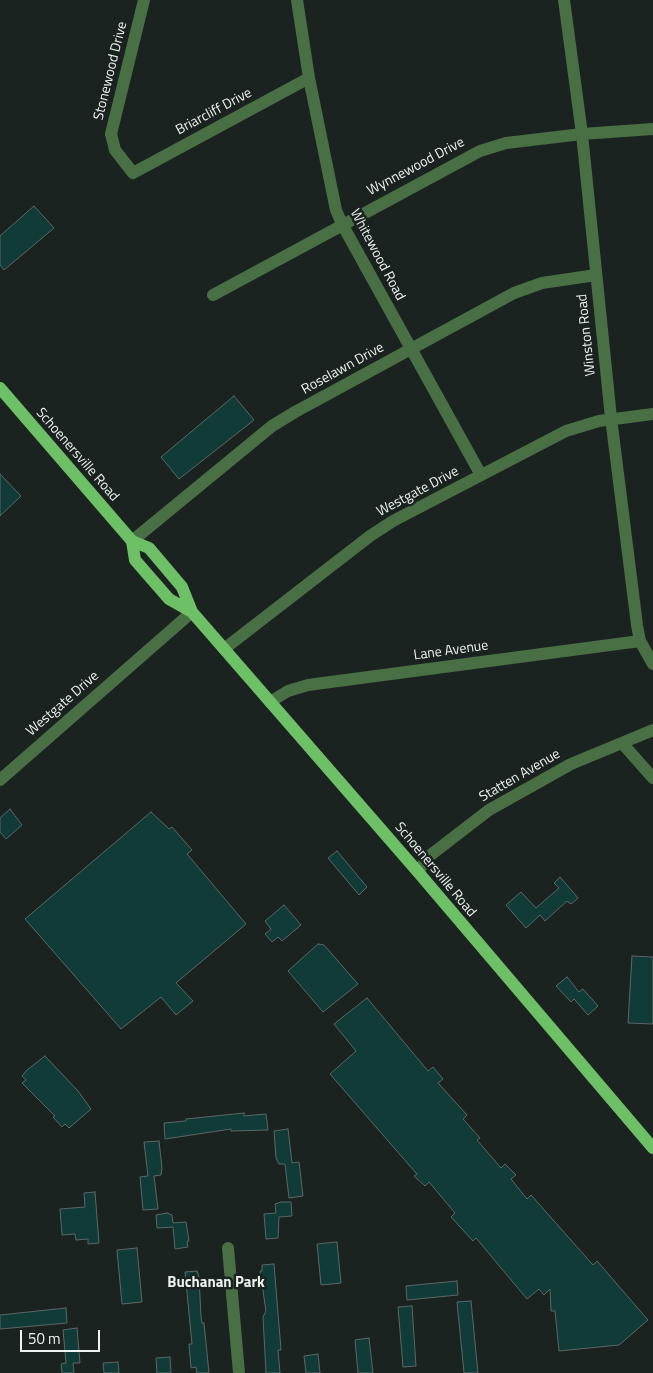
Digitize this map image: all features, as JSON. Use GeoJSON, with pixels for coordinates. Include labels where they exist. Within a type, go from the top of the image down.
{"type":"FeatureCollection","features":[{"type":"Feature","properties":{"kind":"main road","name":"Schoenersville Road"},"geometry":{"type":"LineString","coordinates":[[0,388],[132,541],[149,548],[182,587],[192,612],[418,872],[653,1148]]}},
{"type":"Feature","properties":{"kind":"main road","name":"Schoenersville Road"},"geometry":{"type":"LineString","coordinates":[[132,541],[136,560],[169,599],[192,612]]}},
{"type":"Feature","properties":{"kind":"street","name":"Stonewood Drive"},"geometry":{"type":"LineString","coordinates":[[133,173],[115,150],[111,134],[144,0]]}},
{"type":"Feature","properties":{"kind":"street","name":"Whitewood Road"},"geometry":{"type":"LineString","coordinates":[[296,0],[331,192],[342,224],[481,475]]}},
{"type":"Feature","properties":{"kind":"street","name":"Winston Road"},"geometry":{"type":"LineString","coordinates":[[564,0],[582,134],[611,418],[640,641],[653,664]]}},
{"type":"Feature","properties":{"kind":"street","name":"Briarcliff Drive"},"geometry":{"type":"LineString","coordinates":[[133,173],[309,78]]}},
{"type":"Feature","properties":{"kind":"street","name":"Wynnewood Drive"},"geometry":{"type":"LineString","coordinates":[[213,295],[480,150],[506,143],[582,134],[653,129]]}},
{"type":"Feature","properties":{"kind":"street","name":"Roselawn Drive"},"geometry":{"type":"LineString","coordinates":[[132,541],[272,426],[527,288],[556,280],[596,275]]}},
{"type":"Feature","properties":{"kind":"street","name":"Westgate Drive"},"geometry":{"type":"LineString","coordinates":[[224,649],[370,536],[393,521],[566,431],[611,418],[653,414]]}},
{"type":"Feature","properties":{"kind":"street","name":"Westgate Drive"},"geometry":{"type":"LineString","coordinates":[[0,780],[192,612]]}},
{"type":"Feature","properties":{"kind":"street","name":"Lane Avenue"},"geometry":{"type":"LineString","coordinates":[[270,702],[288,691],[308,685],[640,641]]}},
{"type":"Feature","properties":{"kind":"street","name":"Statten Avenue"},"geometry":{"type":"LineString","coordinates":[[418,872],[428,856],[489,810],[553,773],[653,730]]}},
{"type":"Feature","properties":{"kind":"street"},"geometry":{"type":"LineString","coordinates":[[622,743],[653,778]]}},
{"type":"Feature","properties":{"kind":"street"},"geometry":{"type":"LineString","coordinates":[[228,1248],[239,1373]]}},
{"type":"Feature","properties":{"kind":"building"},"geometry":{"type":"Polygon","coordinates":[[[34,206],[54,228],[4,270],[0,265],[0,236],[34,206]]]}},
{"type":"Feature","properties":{"kind":"building"},"geometry":{"type":"Polygon","coordinates":[[[234,396],[254,420],[179,479],[161,457],[234,396]]]}},
{"type":"Feature","properties":{"kind":"building"},"geometry":{"type":"Polygon","coordinates":[[[0,474],[21,496],[0,516],[0,474]]]}},
{"type":"Feature","properties":{"kind":"building"},"geometry":{"type":"Polygon","coordinates":[[[10,809],[22,825],[6,839],[0,832],[0,818],[10,809]]]}},
{"type":"Feature","properties":{"kind":"building"},"geometry":{"type":"Polygon","coordinates":[[[151,812],[169,829],[172,827],[192,850],[187,854],[246,924],[176,983],[193,1001],[176,1015],[161,997],[121,1029],[25,919],[151,812]]]}},
{"type":"Feature","properties":{"kind":"building"},"geometry":{"type":"Polygon","coordinates":[[[337,851],[367,887],[359,895],[328,858],[337,851]]]}},
{"type":"Feature","properties":{"kind":"building"},"geometry":{"type":"Polygon","coordinates":[[[560,877],[578,898],[571,904],[567,901],[545,921],[540,915],[526,928],[506,905],[521,892],[536,908],[559,888],[554,883],[560,877]]]}},
{"type":"Feature","properties":{"kind":"building"},"geometry":{"type":"Polygon","coordinates":[[[284,905],[301,925],[282,941],[278,937],[272,942],[265,934],[271,929],[265,921],[284,905]]]}},
{"type":"Feature","properties":{"kind":"building"},"geometry":{"type":"Polygon","coordinates":[[[318,944],[324,945],[358,984],[323,1012],[288,971],[318,944]]]}},
{"type":"Feature","properties":{"kind":"building"},"geometry":{"type":"Polygon","coordinates":[[[632,956],[653,957],[653,1024],[628,1023],[632,956]]]}},
{"type":"Feature","properties":{"kind":"building"},"geometry":{"type":"Polygon","coordinates":[[[567,977],[579,992],[583,989],[598,1006],[588,1015],[574,999],[571,1002],[556,986],[567,977]]]}},
{"type":"Feature","properties":{"kind":"building"},"geometry":{"type":"Polygon","coordinates":[[[367,998],[428,1071],[433,1067],[443,1079],[438,1083],[467,1115],[463,1119],[480,1138],[477,1140],[501,1168],[505,1164],[516,1175],[511,1179],[527,1199],[531,1195],[593,1265],[597,1261],[648,1320],[619,1345],[559,1351],[555,1311],[551,1311],[550,1289],[544,1295],[539,1289],[527,1299],[476,1238],[473,1241],[451,1217],[455,1213],[429,1182],[425,1186],[414,1176],[417,1174],[330,1074],[356,1051],[334,1024],[367,998]]]}},
{"type":"Feature","properties":{"kind":"building"},"geometry":{"type":"Polygon","coordinates":[[[45,1056],[78,1091],[91,1109],[69,1128],[65,1124],[62,1127],[53,1117],[55,1116],[22,1083],[26,1080],[22,1076],[27,1070],[45,1056]]]}},
{"type":"Feature","properties":{"kind":"building"},"geometry":{"type":"Polygon","coordinates":[[[244,1113],[244,1116],[266,1114],[268,1130],[231,1131],[231,1129],[165,1139],[164,1123],[244,1113]]]}},
{"type":"Feature","properties":{"kind":"building"},"geometry":{"type":"Polygon","coordinates":[[[288,1129],[292,1163],[299,1162],[303,1196],[289,1198],[285,1164],[279,1164],[276,1158],[274,1131],[288,1129]]]}},
{"type":"Feature","properties":{"kind":"building"},"geometry":{"type":"Polygon","coordinates":[[[159,1141],[161,1175],[154,1176],[158,1209],[143,1210],[140,1177],[148,1176],[144,1142],[159,1141]]]}},
{"type":"Feature","properties":{"kind":"building"},"geometry":{"type":"Polygon","coordinates":[[[95,1192],[99,1243],[88,1244],[88,1239],[76,1240],[75,1234],[62,1235],[60,1209],[85,1207],[84,1193],[95,1192]]]}},
{"type":"Feature","properties":{"kind":"building"},"geometry":{"type":"Polygon","coordinates":[[[291,1202],[292,1216],[279,1217],[278,1238],[266,1239],[264,1214],[276,1213],[275,1204],[291,1202]]]}},
{"type":"Feature","properties":{"kind":"building"},"geometry":{"type":"Polygon","coordinates":[[[167,1213],[172,1215],[173,1223],[186,1222],[188,1247],[175,1249],[173,1227],[157,1228],[156,1215],[167,1213]]]}},
{"type":"Feature","properties":{"kind":"building"},"geometry":{"type":"Polygon","coordinates":[[[337,1242],[341,1283],[321,1285],[317,1244],[337,1242]]]}},
{"type":"Feature","properties":{"kind":"building"},"geometry":{"type":"Polygon","coordinates":[[[137,1248],[142,1302],[122,1304],[117,1250],[137,1248]]]}},
{"type":"Feature","properties":{"kind":"building"},"geometry":{"type":"Polygon","coordinates":[[[274,1264],[281,1350],[278,1350],[280,1373],[266,1373],[263,1317],[266,1311],[260,1271],[262,1271],[262,1265],[274,1264]]]}},
{"type":"Feature","properties":{"kind":"building"},"geometry":{"type":"Polygon","coordinates":[[[197,1271],[209,1373],[197,1373],[196,1367],[191,1368],[189,1344],[192,1344],[185,1272],[197,1271]]]}},
{"type":"Feature","properties":{"kind":"building"},"geometry":{"type":"Polygon","coordinates":[[[457,1281],[458,1295],[407,1300],[406,1286],[457,1281]]]}},
{"type":"Feature","properties":{"kind":"building"},"geometry":{"type":"Polygon","coordinates":[[[471,1301],[478,1373],[464,1373],[457,1302],[471,1301]]]}},
{"type":"Feature","properties":{"kind":"building"},"geometry":{"type":"Polygon","coordinates":[[[412,1306],[416,1366],[403,1367],[398,1307],[412,1306]]]}},
{"type":"Feature","properties":{"kind":"building"},"geometry":{"type":"Polygon","coordinates":[[[66,1308],[67,1323],[0,1329],[0,1315],[66,1308]]]}},
{"type":"Feature","properties":{"kind":"building"},"geometry":{"type":"Polygon","coordinates":[[[77,1328],[80,1363],[73,1363],[74,1373],[62,1373],[61,1364],[66,1363],[63,1330],[77,1328]]]}},
{"type":"Feature","properties":{"kind":"building"},"geometry":{"type":"Polygon","coordinates":[[[369,1338],[373,1373],[358,1373],[355,1340],[369,1338]]]}},
{"type":"Feature","properties":{"kind":"building"},"geometry":{"type":"Polygon","coordinates":[[[318,1354],[320,1373],[306,1373],[304,1356],[318,1354]]]}},
{"type":"Feature","properties":{"kind":"building"},"geometry":{"type":"Polygon","coordinates":[[[170,1357],[171,1373],[157,1373],[156,1358],[170,1357]]]}},
{"type":"Feature","properties":{"kind":"building"},"geometry":{"type":"Polygon","coordinates":[[[118,1362],[119,1373],[104,1373],[103,1363],[118,1362]]]}},
{"type":"Feature","properties":{"kind":"district","name":"Buchanan Park"},"geometry":{"type":"Point","coordinates":[216,1283]}}]}
